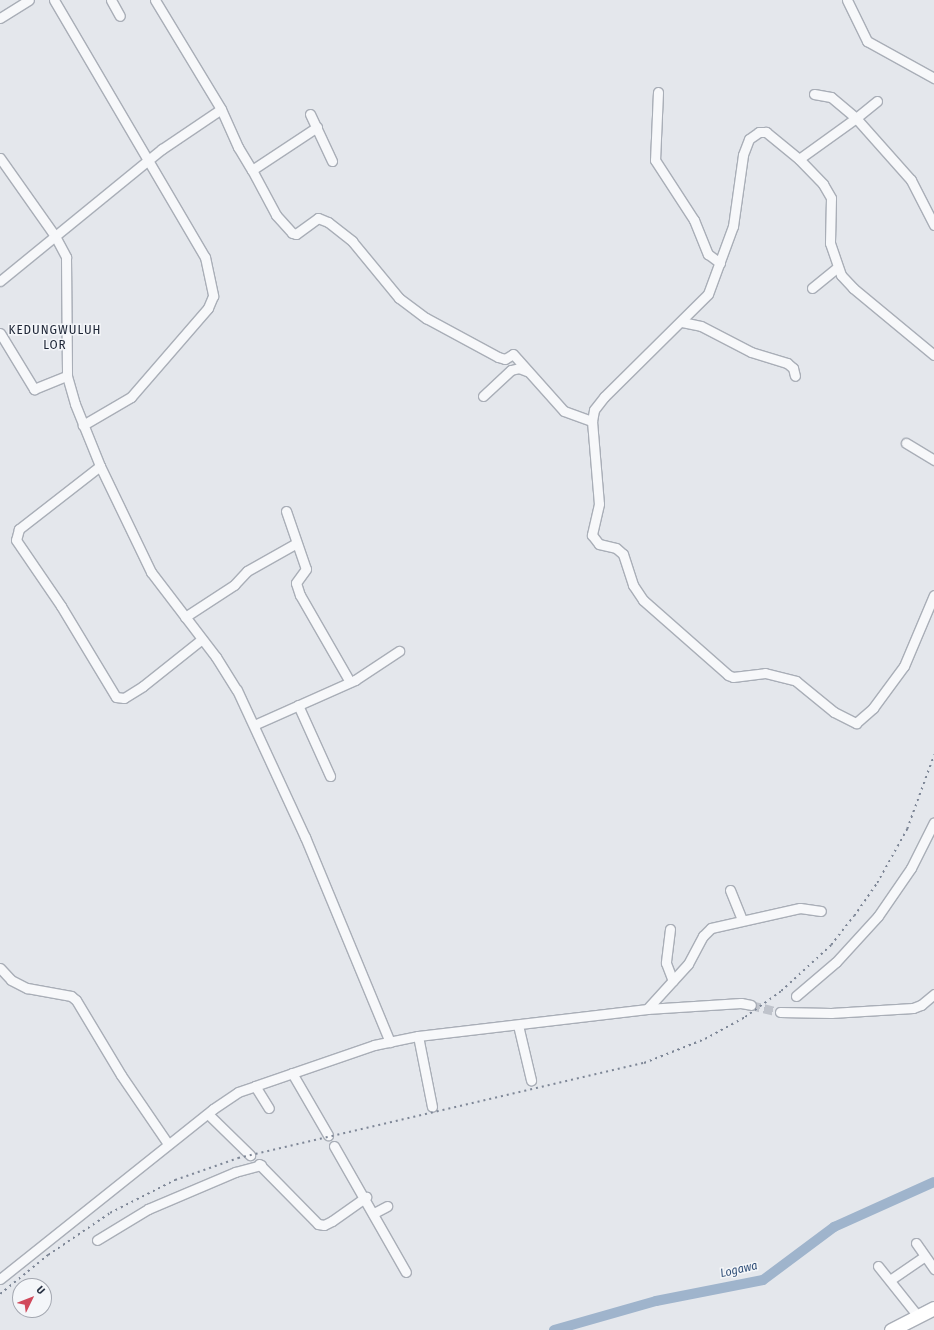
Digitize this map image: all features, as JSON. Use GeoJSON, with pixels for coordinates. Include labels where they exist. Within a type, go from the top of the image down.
{"type":"FeatureCollection","features":[{"type":"Feature","properties":{"kind":"highway"},"geometry":{"type":"LineString","coordinates":[[891,1330],[917,1315],[934,1308]]}},
{"type":"Feature","properties":{"kind":"street"},"geometry":{"type":"LineString","coordinates":[[0,18],[29,0]]}},
{"type":"Feature","properties":{"kind":"street"},"geometry":{"type":"LineString","coordinates":[[54,0],[205,257],[210,277],[211,302],[130,397],[83,425]]}},
{"type":"Feature","properties":{"kind":"street"},"geometry":{"type":"LineString","coordinates":[[111,0],[120,16]]}},
{"type":"Feature","properties":{"kind":"street"},"geometry":{"type":"LineString","coordinates":[[155,0],[221,109],[238,147],[276,215],[292,233],[296,234],[318,218],[324,220],[352,241],[399,298],[426,318],[498,357],[505,359],[513,354],[564,411],[592,421]]}},
{"type":"Feature","properties":{"kind":"street"},"geometry":{"type":"LineString","coordinates":[[847,0],[867,41],[934,78]]}},
{"type":"Feature","properties":{"kind":"street"},"geometry":{"type":"LineString","coordinates":[[658,92],[655,160],[692,217],[708,254],[720,263]]}},
{"type":"Feature","properties":{"kind":"street"},"geometry":{"type":"LineString","coordinates":[[814,94],[831,97],[856,118],[911,180],[934,224]]}},
{"type":"Feature","properties":{"kind":"street"},"geometry":{"type":"LineString","coordinates":[[799,159],[877,101]]}},
{"type":"Feature","properties":{"kind":"street"},"geometry":{"type":"LineString","coordinates":[[0,281],[149,160],[221,109]]}},
{"type":"Feature","properties":{"kind":"street"},"geometry":{"type":"LineString","coordinates":[[310,114],[332,161]]}},
{"type":"Feature","properties":{"kind":"street"},"geometry":{"type":"LineString","coordinates":[[252,170],[317,127]]}},
{"type":"Feature","properties":{"kind":"street"},"geometry":{"type":"LineString","coordinates":[[934,355],[853,288],[838,268],[830,244],[831,198],[823,184],[799,159],[766,132],[759,132],[749,139],[743,155],[733,226],[708,294],[682,322],[600,401],[592,421],[599,504],[592,535],[599,544],[616,548],[623,554],[633,585],[643,600],[730,677],[765,673],[796,681],[834,712],[858,723],[873,708],[904,666],[934,595]]}},
{"type":"Feature","properties":{"kind":"street"},"geometry":{"type":"LineString","coordinates":[[0,158],[55,236],[67,261],[67,376],[83,425],[100,466],[151,572],[202,639],[233,683],[254,725],[353,948],[390,1042]]}},
{"type":"Feature","properties":{"kind":"street"},"geometry":{"type":"LineString","coordinates":[[812,288],[838,268]]}},
{"type":"Feature","properties":{"kind":"street"},"geometry":{"type":"LineString","coordinates":[[682,322],[701,326],[751,352],[787,363],[793,368],[795,376]]}},
{"type":"Feature","properties":{"kind":"street"},"geometry":{"type":"LineString","coordinates":[[0,333],[34,389],[67,376]]}},
{"type":"Feature","properties":{"kind":"street"},"geometry":{"type":"LineString","coordinates":[[483,396],[511,370],[519,368],[527,371]]}},
{"type":"Feature","properties":{"kind":"street"},"geometry":{"type":"LineString","coordinates":[[906,443],[934,460]]}},
{"type":"Feature","properties":{"kind":"street"},"geometry":{"type":"LineString","coordinates":[[100,466],[19,529],[16,540],[61,606],[116,697],[124,698],[143,686],[202,639]]}},
{"type":"Feature","properties":{"kind":"street"},"geometry":{"type":"LineString","coordinates":[[286,511],[295,544],[306,569],[296,583],[300,595],[350,682]]}},
{"type":"Feature","properties":{"kind":"street"},"geometry":{"type":"LineString","coordinates":[[185,617],[234,585],[247,571],[295,544]]}},
{"type":"Feature","properties":{"kind":"street"},"geometry":{"type":"LineString","coordinates":[[254,725],[350,682],[399,651]]}},
{"type":"Feature","properties":{"kind":"street"},"geometry":{"type":"LineString","coordinates":[[298,705],[319,746],[330,776]]}},
{"type":"Feature","properties":{"kind":"street"},"geometry":{"type":"LineString","coordinates":[[796,996],[857,941],[911,868],[934,822]]}},
{"type":"Feature","properties":{"kind":"street"},"geometry":{"type":"LineString","coordinates":[[730,890],[742,920]]}},
{"type":"Feature","properties":{"kind":"street"},"geometry":{"type":"LineString","coordinates":[[647,1009],[688,964],[707,931],[714,927],[800,908],[821,911]]}},
{"type":"Feature","properties":{"kind":"street"},"geometry":{"type":"LineString","coordinates":[[670,929],[666,963],[673,980]]}},
{"type":"Feature","properties":{"kind":"street"},"geometry":{"type":"LineString","coordinates":[[0,968],[12,980],[26,988],[71,996],[76,1000],[121,1075],[168,1144]]}},
{"type":"Feature","properties":{"kind":"street"},"geometry":{"type":"LineString","coordinates":[[780,1012],[831,1013],[913,1008],[921,1005],[934,994]]}},
{"type":"Feature","properties":{"kind":"street"},"geometry":{"type":"LineString","coordinates":[[0,1279],[73,1223],[168,1144],[238,1092],[292,1072],[390,1042],[418,1036],[647,1009],[741,1003],[751,1005]]}},
{"type":"Feature","properties":{"kind":"street"},"geometry":{"type":"LineString","coordinates":[[518,1025],[531,1080]]}},
{"type":"Feature","properties":{"kind":"street"},"geometry":{"type":"LineString","coordinates":[[418,1036],[432,1107]]}},
{"type":"Feature","properties":{"kind":"street"},"geometry":{"type":"LineString","coordinates":[[292,1072],[328,1135]]}},
{"type":"Feature","properties":{"kind":"street"},"geometry":{"type":"LineString","coordinates":[[255,1086],[269,1108]]}},
{"type":"Feature","properties":{"kind":"street"},"geometry":{"type":"LineString","coordinates":[[208,1114],[250,1154]]}},
{"type":"Feature","properties":{"kind":"street"},"geometry":{"type":"LineString","coordinates":[[334,1146],[366,1197],[406,1272]]}},
{"type":"Feature","properties":{"kind":"street"},"geometry":{"type":"LineString","coordinates":[[97,1240],[148,1209],[235,1172],[260,1164],[318,1224],[324,1225],[332,1221],[366,1197]]}},
{"type":"Feature","properties":{"kind":"street"},"geometry":{"type":"LineString","coordinates":[[374,1213],[387,1206]]}},
{"type":"Feature","properties":{"kind":"street"},"geometry":{"type":"LineString","coordinates":[[916,1244],[934,1269]]}},
{"type":"Feature","properties":{"kind":"street"},"geometry":{"type":"LineString","coordinates":[[890,1280],[925,1256]]}},
{"type":"Feature","properties":{"kind":"street"},"geometry":{"type":"LineString","coordinates":[[878,1266],[917,1315]]}},
{"type":"Feature","properties":{"kind":"waterway","name":"Logawa"},"geometry":{"type":"LineString","coordinates":[[554,1330],[656,1301],[763,1280],[834,1227],[934,1182]]}},
{"type":"Feature","properties":{"kind":"tunnel"},"geometry":{"type":"LineString","coordinates":[[751,1005],[780,1012]]}},
{"type":"Feature","properties":{"kind":"railway"},"geometry":{"type":"LineString","coordinates":[[0,1294],[48,1255],[110,1213],[175,1180],[238,1158],[644,1063],[705,1039],[745,1017],[781,991],[831,945],[854,916],[877,883],[907,829],[934,755]]}},
{"type":"Feature","properties":{"kind":"district","name":"KEDUNGWULUH LOR"},"geometry":{"type":"Point","coordinates":[55,338]}}]}
